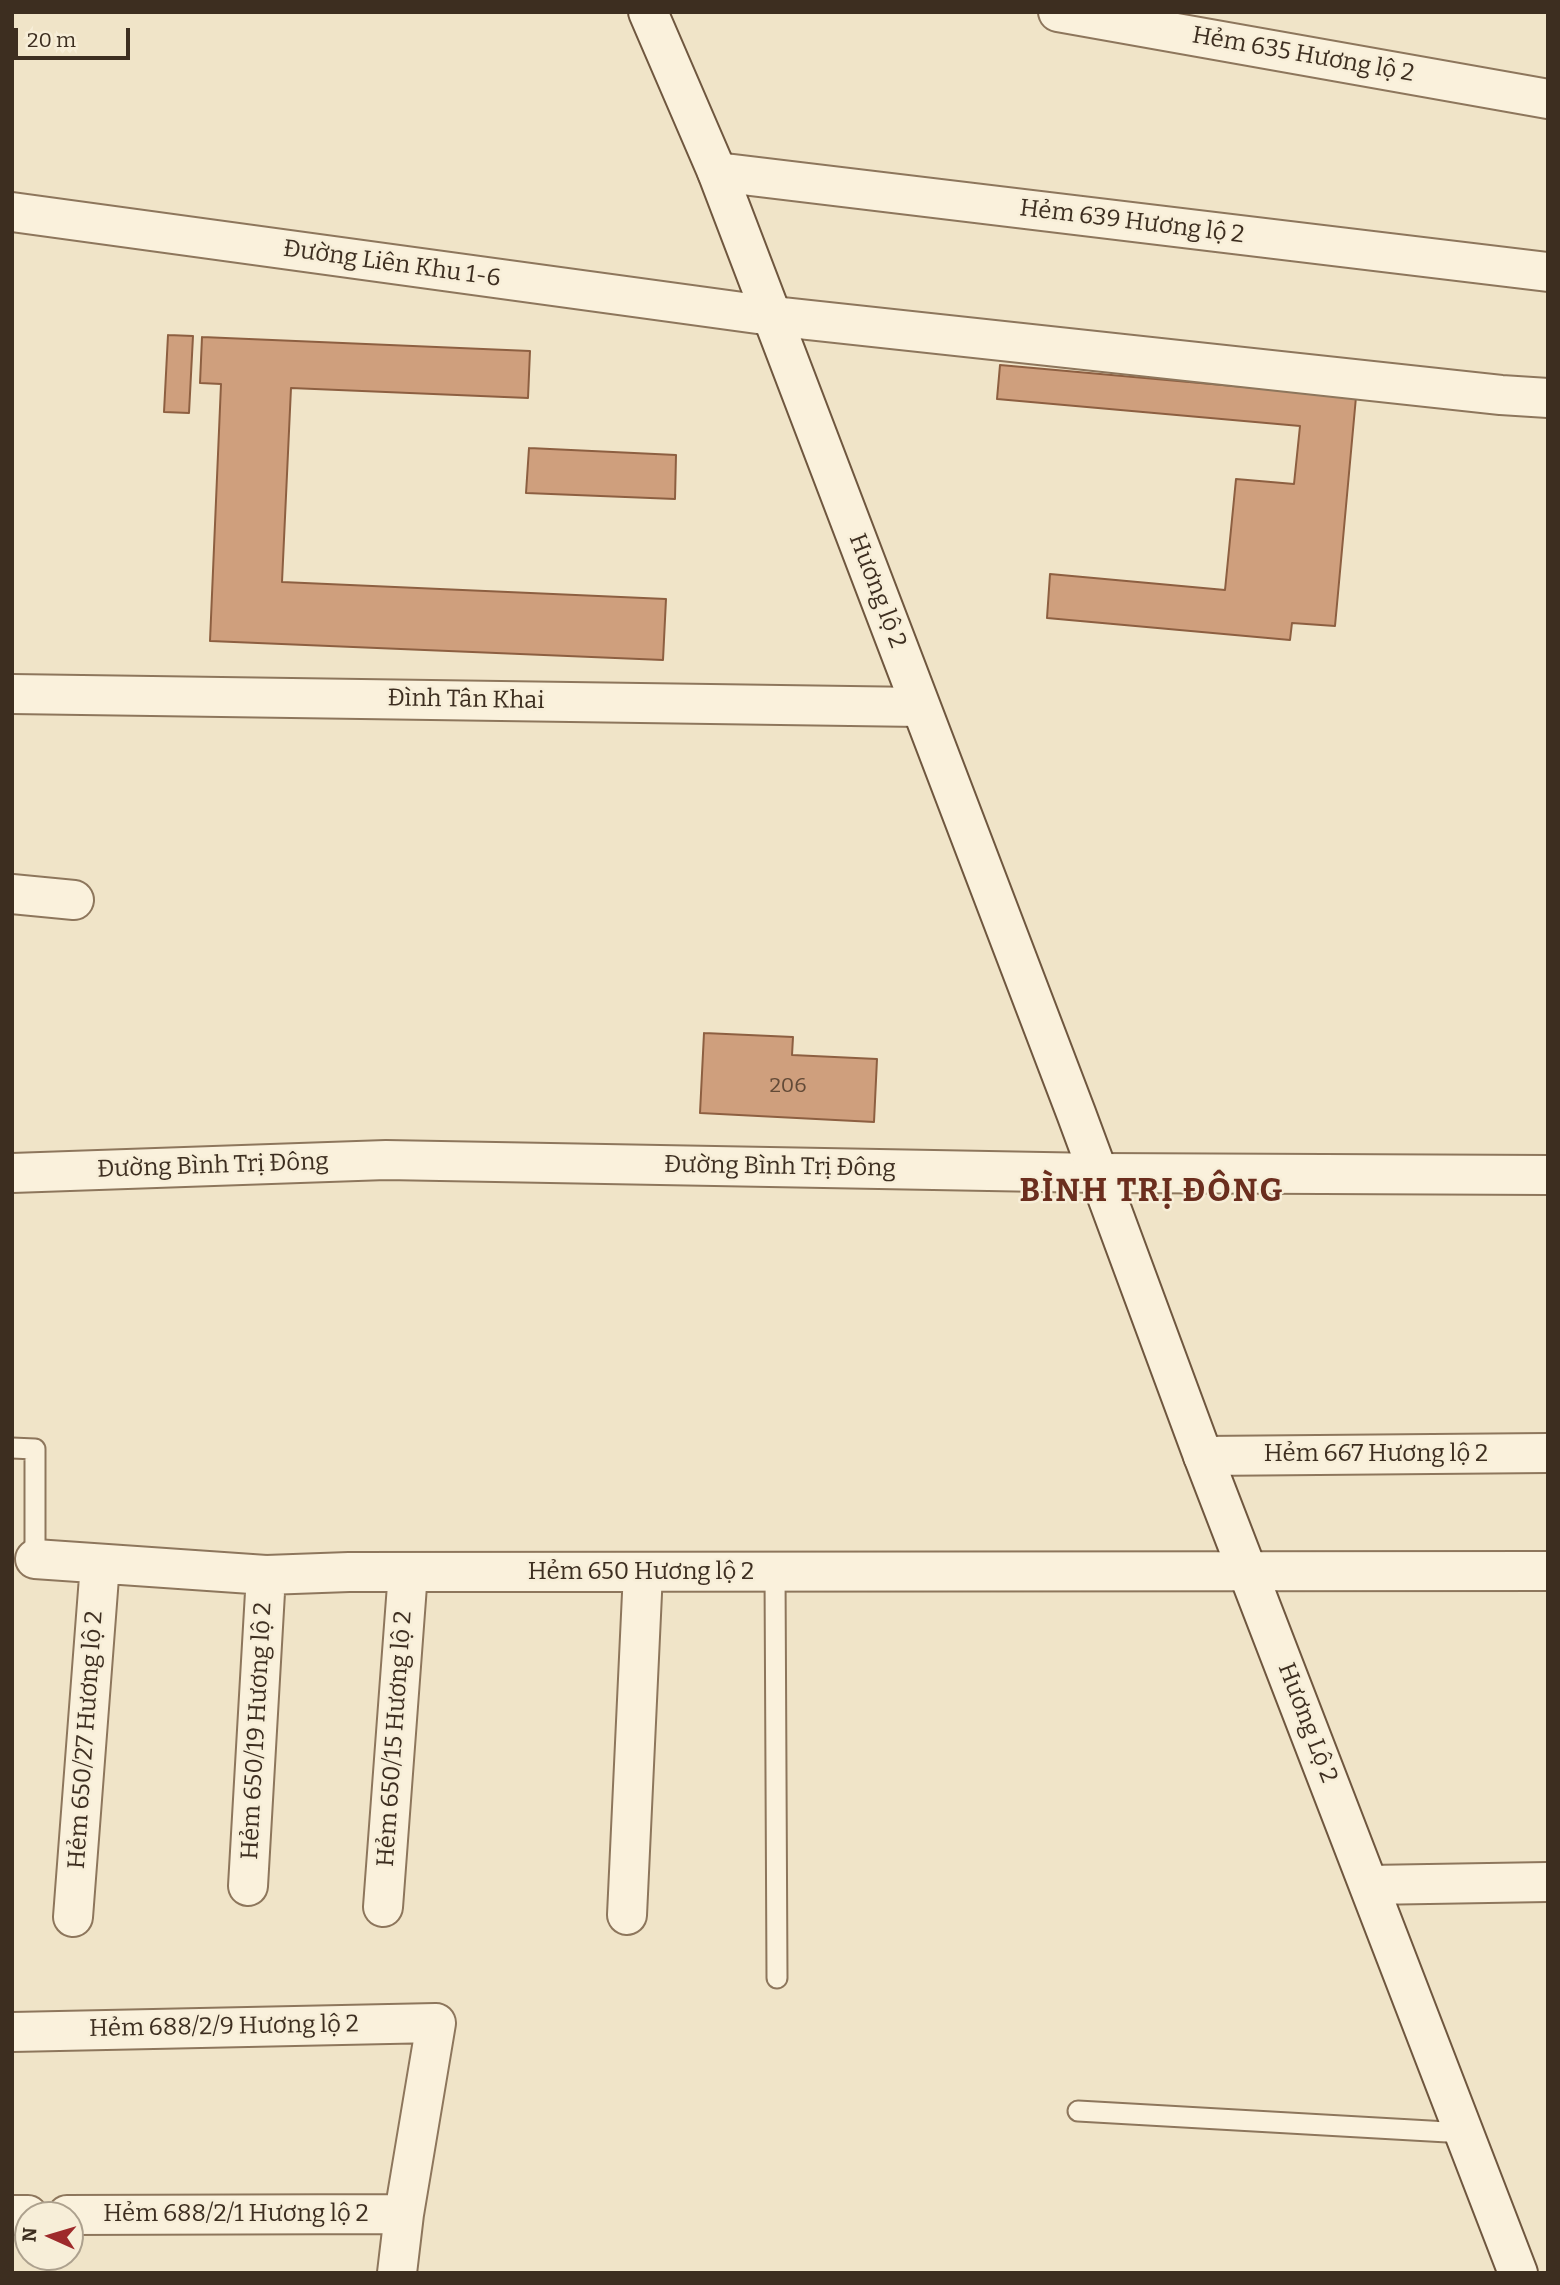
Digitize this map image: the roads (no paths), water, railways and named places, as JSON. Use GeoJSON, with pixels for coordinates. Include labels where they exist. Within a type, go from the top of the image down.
{"type":"FeatureCollection","features":[{"type":"Feature","properties":{"kind":"street","name":"Hương lộ 2"},"geometry":{"type":"LineString","coordinates":[[648,12],[717,172],[1098,1173]]}},
{"type":"Feature","properties":{"kind":"street","name":"Hẻm 635 Hương lộ 2"},"geometry":{"type":"LineString","coordinates":[[1058,12],[1548,99]]}},
{"type":"Feature","properties":{"kind":"street","name":"Hẻm 639 Hương lộ 2"},"geometry":{"type":"LineString","coordinates":[[717,172],[1548,272]]}},
{"type":"Feature","properties":{"kind":"street","name":"Đường Liên Khu 1-6"},"geometry":{"type":"LineString","coordinates":[[12,212],[772,316],[1548,398]]}},
{"type":"Feature","properties":{"kind":"street","name":"Đình Tân Khai"},"geometry":{"type":"LineString","coordinates":[[12,694],[920,707]]}},
{"type":"Feature","properties":{"kind":"street"},"geometry":{"type":"LineString","coordinates":[[12,894],[74,900]]}},
{"type":"Feature","properties":{"kind":"street","name":"Đường Bình Trị Đông"},"geometry":{"type":"LineString","coordinates":[[12,1173],[386,1160],[1098,1173],[1548,1175]]}},
{"type":"Feature","properties":{"kind":"street","name":"Hương Lộ 2"},"geometry":{"type":"LineString","coordinates":[[1098,1173],[1203,1456],[1518,2273]]}},
{"type":"Feature","properties":{"kind":"street","name":"Hẻm 667 Hương lộ 2"},"geometry":{"type":"LineString","coordinates":[[1203,1456],[1548,1453]]}},
{"type":"Feature","properties":{"kind":"street","name":"Hẻm 650 Hương lộ 2"},"geometry":{"type":"LineString","coordinates":[[35,1559],[266,1575],[349,1572],[1548,1571]]}},
{"type":"Feature","properties":{"kind":"street","name":"Hẻm 650/27 Hương lộ 2"},"geometry":{"type":"LineString","coordinates":[[73,1917],[100,1564]]}},
{"type":"Feature","properties":{"kind":"street","name":"Hẻm 650/15 Hương lộ 2"},"geometry":{"type":"LineString","coordinates":[[383,1907],[408,1572]]}},
{"type":"Feature","properties":{"kind":"street"},"geometry":{"type":"LineString","coordinates":[[627,1915],[643,1572]]}},
{"type":"Feature","properties":{"kind":"street","name":"Hẻm 650/19 Hương lộ 2"},"geometry":{"type":"LineString","coordinates":[[248,1886],[266,1575]]}},
{"type":"Feature","properties":{"kind":"street"},"geometry":{"type":"LineString","coordinates":[[1370,1885],[1548,1882]]}},
{"type":"Feature","properties":{"kind":"street","name":"Hẻm 688/2/9 Hương lộ 2"},"geometry":{"type":"LineString","coordinates":[[12,2032],[436,2023],[404,2214]]}},
{"type":"Feature","properties":{"kind":"street"},"geometry":{"type":"LineString","coordinates":[[397,2273],[404,2214]]}},
{"type":"Feature","properties":{"kind":"street","name":"Hẻm 688/2/1 Hương lộ 2"},"geometry":{"type":"LineString","coordinates":[[84,2215],[404,2214]]}},
{"type":"Feature","properties":{"kind":"lane"},"geometry":{"type":"LineString","coordinates":[[12,1448],[35,1449],[35,1559]]}},
{"type":"Feature","properties":{"kind":"lane"},"geometry":{"type":"LineString","coordinates":[[775,1572],[777,1978]]}},
{"type":"Feature","properties":{"kind":"lane"},"geometry":{"type":"LineString","coordinates":[[1078,2111],[1465,2133]]}},
{"type":"Feature","properties":{"kind":"district","name":"BÌNH TRỊ ĐÔNG"},"geometry":{"type":"Point","coordinates":[1152,1192]}}]}
